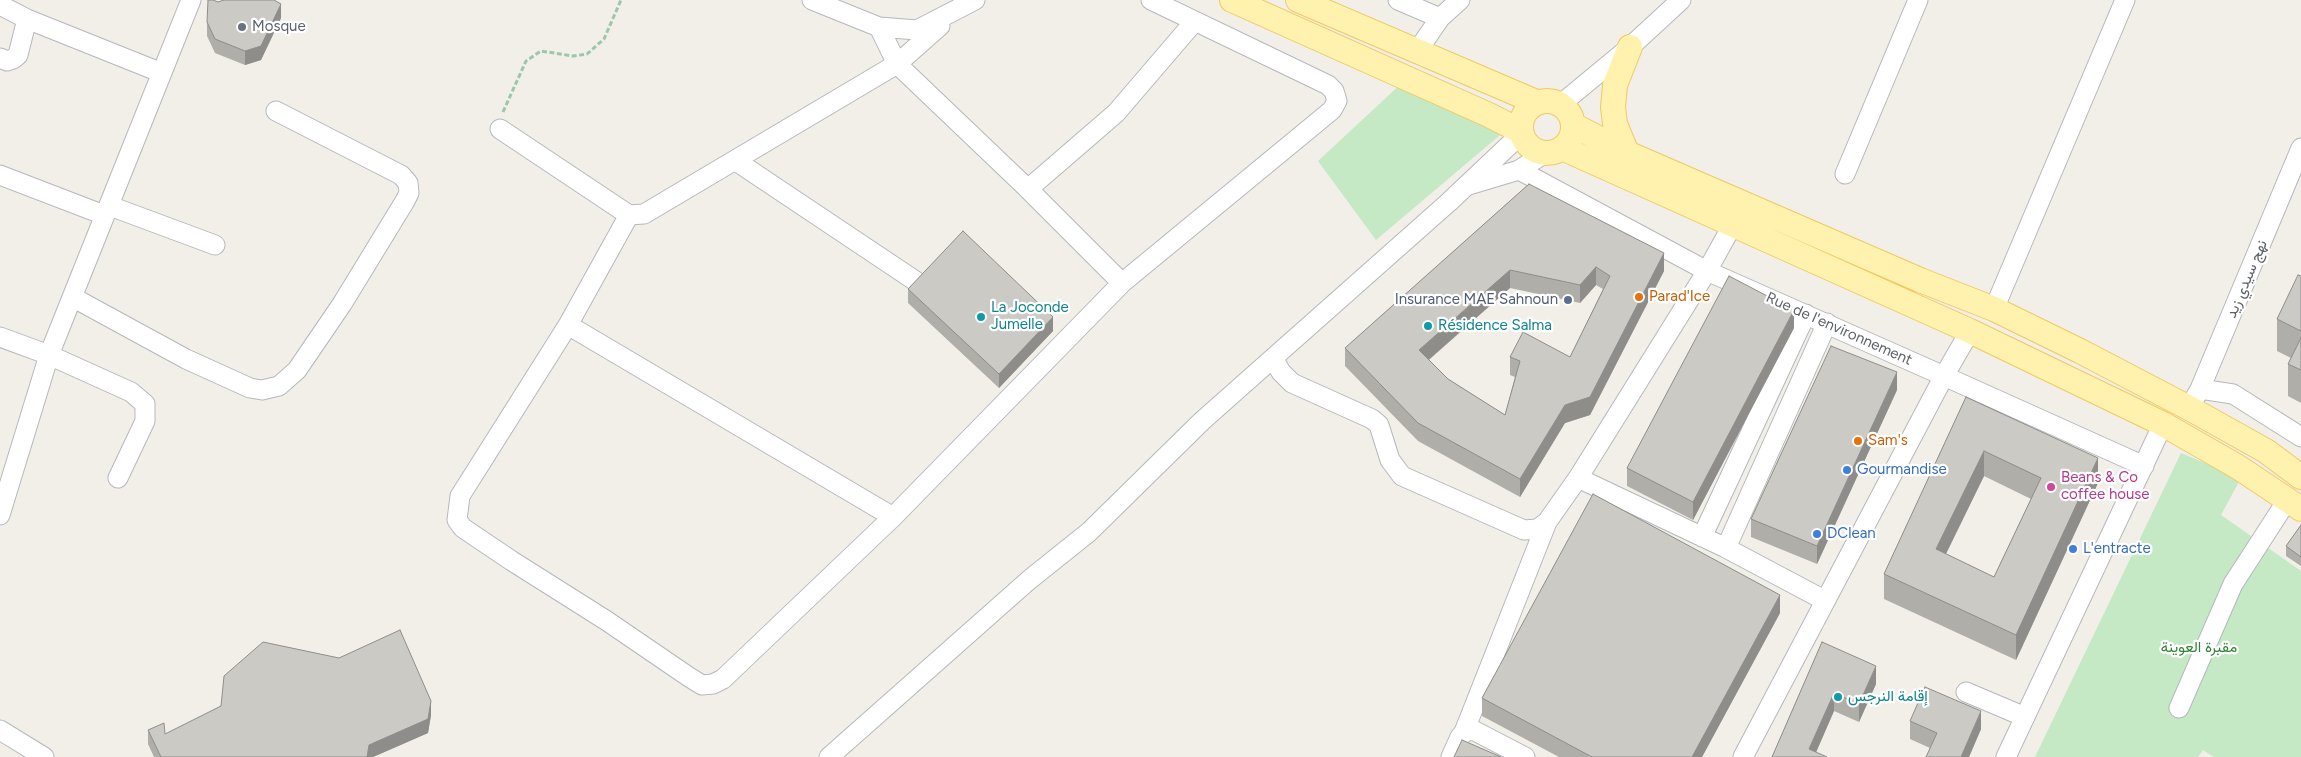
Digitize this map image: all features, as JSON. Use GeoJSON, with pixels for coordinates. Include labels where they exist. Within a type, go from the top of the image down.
{"type":"FeatureCollection","features":[{"type":"Feature","properties":{"kind":"main road"},"geometry":{"type":"LineString","coordinates":[[1232,0],[1489,115],[1521,133]]}},
{"type":"Feature","properties":{"kind":"main road"},"geometry":{"type":"LineString","coordinates":[[1298,0],[1536,102]]}},
{"type":"Feature","properties":{"kind":"main road"},"geometry":{"type":"LineString","coordinates":[[1628,153],[1615,124],[1613,107],[1615,85],[1630,47]]}},
{"type":"Feature","properties":{"kind":"main road"},"geometry":{"type":"LineString","coordinates":[[1554,151],[1572,134],[1573,125],[1571,117],[1561,104],[1544,100],[1536,102],[1523,114],[1521,133],[1526,144],[1535,150],[1554,151],[1732,226],[1970,332],[2162,424],[2238,467],[2294,504]]}},
{"type":"Feature","properties":{"kind":"main road"},"geometry":{"type":"LineString","coordinates":[[1573,125],[1628,153],[1920,280],[1994,310],[2080,351],[2195,398],[2301,477]]}},
{"type":"Feature","properties":{"kind":"street"},"geometry":{"type":"LineString","coordinates":[[0,515],[49,355],[74,298],[191,0]]}},
{"type":"Feature","properties":{"kind":"street"},"geometry":{"type":"LineString","coordinates":[[812,0],[879,27],[917,30],[957,11],[975,0]]}},
{"type":"Feature","properties":{"kind":"street"},"geometry":{"type":"LineString","coordinates":[[629,215],[568,325],[460,496],[457,520],[463,528],[702,685],[713,684],[723,679],[893,517],[1122,283],[1332,110],[1337,100],[1334,90],[1328,85],[1151,0]]}},
{"type":"Feature","properties":{"kind":"street"},"geometry":{"type":"LineString","coordinates":[[1398,0],[1440,18]]}},
{"type":"Feature","properties":{"kind":"street"},"geometry":{"type":"LineString","coordinates":[[1418,50],[1440,18],[1460,0]]}},
{"type":"Feature","properties":{"kind":"street"},"geometry":{"type":"LineString","coordinates":[[1561,104],[1630,47],[1681,0]]}},
{"type":"Feature","properties":{"kind":"street"},"geometry":{"type":"LineString","coordinates":[[1845,174],[1918,0]]}},
{"type":"Feature","properties":{"kind":"street"},"geometry":{"type":"LineString","coordinates":[[1994,310],[2125,0]]}},
{"type":"Feature","properties":{"kind":"street"},"geometry":{"type":"LineString","coordinates":[[0,5],[27,19],[162,73]]}},
{"type":"Feature","properties":{"kind":"street"},"geometry":{"type":"LineString","coordinates":[[500,129],[629,215],[644,214],[897,64],[957,11]]}},
{"type":"Feature","properties":{"kind":"street"},"geometry":{"type":"LineString","coordinates":[[0,58],[6,61],[14,59],[18,55],[27,19]]}},
{"type":"Feature","properties":{"kind":"street"},"geometry":{"type":"LineString","coordinates":[[1028,189],[1116,113],[1194,22]]}},
{"type":"Feature","properties":{"kind":"street"},"geometry":{"type":"LineString","coordinates":[[879,27],[897,64],[1028,189],[1122,283]]}},
{"type":"Feature","properties":{"kind":"street"},"geometry":{"type":"LineString","coordinates":[[74,298],[186,359],[250,388],[262,390],[279,386],[297,370],[342,304],[409,193],[408,183],[401,175],[276,111]]}},
{"type":"Feature","properties":{"kind":"street"},"geometry":{"type":"LineString","coordinates":[[829,757],[1029,580],[1089,532],[1202,420],[1466,186],[1521,133]]}},
{"type":"Feature","properties":{"kind":"street","name":"نهج سيدي زيد"},"geometry":{"type":"LineString","coordinates":[[2195,398],[2301,148]]}},
{"type":"Feature","properties":{"kind":"street"},"geometry":{"type":"LineString","coordinates":[[1466,186],[1519,170],[1554,151]]}},
{"type":"Feature","properties":{"kind":"street"},"geometry":{"type":"LineString","coordinates":[[736,161],[917,282]]}},
{"type":"Feature","properties":{"kind":"street","name":"Rue de l'environnement"},"geometry":{"type":"LineString","coordinates":[[1519,170],[1707,271],[2144,466]]}},
{"type":"Feature","properties":{"kind":"street"},"geometry":{"type":"LineString","coordinates":[[0,175],[215,245]]}},
{"type":"Feature","properties":{"kind":"street"},"geometry":{"type":"LineString","coordinates":[[1452,757],[1464,732],[1547,522],[1578,478],[1707,271],[1732,226]]}},
{"type":"Feature","properties":{"kind":"street"},"geometry":{"type":"LineString","coordinates":[[1702,537],[1806,314]]}},
{"type":"Feature","properties":{"kind":"street"},"geometry":{"type":"LineString","coordinates":[[1726,548],[1827,323]]}},
{"type":"Feature","properties":{"kind":"street"},"geometry":{"type":"LineString","coordinates":[[568,325],[893,517]]}},
{"type":"Feature","properties":{"kind":"street"},"geometry":{"type":"LineString","coordinates":[[1743,757],[1824,600],[1944,376],[1970,332]]}},
{"type":"Feature","properties":{"kind":"street"},"geometry":{"type":"LineString","coordinates":[[0,337],[49,355],[131,392],[144,404],[145,421],[118,478]]}},
{"type":"Feature","properties":{"kind":"street"},"geometry":{"type":"LineString","coordinates":[[1272,358],[1281,372],[1292,383],[1379,425],[1390,460],[1402,476],[1524,530],[1537,529],[1547,522]]}},
{"type":"Feature","properties":{"kind":"street"},"geometry":{"type":"LineString","coordinates":[[2195,398],[2233,394],[2301,437]]}},
{"type":"Feature","properties":{"kind":"street"},"geometry":{"type":"LineString","coordinates":[[2006,757],[2144,466],[2162,424]]}},
{"type":"Feature","properties":{"kind":"street"},"geometry":{"type":"LineString","coordinates":[[1578,478],[1726,548],[1824,600]]}},
{"type":"Feature","properties":{"kind":"street"},"geometry":{"type":"LineString","coordinates":[[2179,708],[2233,584],[2294,504]]}},
{"type":"Feature","properties":{"kind":"street"},"geometry":{"type":"LineString","coordinates":[[1966,692],[2025,716]]}},
{"type":"Feature","properties":{"kind":"street"},"geometry":{"type":"LineString","coordinates":[[0,730],[44,757]]}},
{"type":"Feature","properties":{"kind":"street"},"geometry":{"type":"LineString","coordinates":[[1464,732],[1473,730],[1525,757]]}},
{"type":"Feature","properties":{"kind":"path"},"geometry":{"type":"LineString","coordinates":[[500,129],[499,122],[526,61],[541,50],[573,56],[587,54],[604,39],[621,0]]}},
{"type":"Feature","properties":{"kind":"green space"},"geometry":{"type":"Polygon","coordinates":[[[1403,82],[1506,130],[1376,240],[1318,161],[1403,82]]]}},
{"type":"Feature","properties":{"kind":"green space","name":"مقبرة العوينة"},"geometry":{"type":"Polygon","coordinates":[[[2181,453],[2241,478],[2221,515],[2301,571],[2301,757],[2214,757],[2203,750],[2198,757],[2035,757],[2181,453]]]}},
{"type":"Feature","properties":{"kind":"building","name":"Mosque"},"geometry":{"type":"Polygon","coordinates":[[[208,0],[218,2],[224,0],[274,0],[281,4],[261,46],[245,51],[215,39],[207,22],[208,0]]]}},
{"type":"Feature","properties":{"kind":"building","name":"Résidence Salma"},"geometry":{"type":"Polygon","coordinates":[[[1529,184],[1664,253],[1590,397],[1565,405],[1520,479],[1418,423],[1345,348],[1529,184]],[[1596,267],[1580,285],[1510,270],[1419,350],[1448,379],[1505,415],[1520,361],[1510,357],[1523,332],[1570,357],[1610,276],[1596,267]]]}},
{"type":"Feature","properties":{"kind":"building","name":"La Joconde Jumelle"},"geometry":{"type":"Polygon","coordinates":[[[963,231],[1053,317],[999,374],[908,289],[963,231]]]}},
{"type":"Feature","properties":{"kind":"building"},"geometry":{"type":"Polygon","coordinates":[[[2298,275],[2301,276],[2301,331],[2277,319],[2298,275]]]}},
{"type":"Feature","properties":{"kind":"building"},"geometry":{"type":"Polygon","coordinates":[[[1729,276],[1794,310],[1693,502],[1627,468],[1729,276]]]}},
{"type":"Feature","properties":{"kind":"building"},"geometry":{"type":"Polygon","coordinates":[[[2301,338],[2301,370],[2288,364],[2301,338]]]}},
{"type":"Feature","properties":{"kind":"building"},"geometry":{"type":"Polygon","coordinates":[[[1831,346],[1897,372],[1817,546],[1751,519],[1831,346]]]}},
{"type":"Feature","properties":{"kind":"building"},"geometry":{"type":"Polygon","coordinates":[[[1966,397],[2098,458],[2016,635],[1884,574],[1966,397]],[[1984,451],[1936,549],[1994,577],[2041,478],[1984,451]]]}},
{"type":"Feature","properties":{"kind":"building"},"geometry":{"type":"Polygon","coordinates":[[[1593,494],[1780,595],[1692,757],[1592,757],[1482,698],[1593,494]]]}},
{"type":"Feature","properties":{"kind":"building"},"geometry":{"type":"Polygon","coordinates":[[[2301,525],[2301,557],[2286,546],[2301,525]]]}},
{"type":"Feature","properties":{"kind":"building"},"geometry":{"type":"Polygon","coordinates":[[[400,630],[431,701],[428,719],[369,745],[367,757],[161,757],[148,730],[164,723],[165,734],[221,706],[224,676],[263,642],[339,658],[400,630]]]}},
{"type":"Feature","properties":{"kind":"building","name":"إقامة النرجس"},"geometry":{"type":"Polygon","coordinates":[[[1822,642],[1876,666],[1859,704],[1834,693],[1809,749],[1827,757],[1772,757],[1822,642]]]}},
{"type":"Feature","properties":{"kind":"building"},"geometry":{"type":"Polygon","coordinates":[[[1925,687],[1981,711],[1961,757],[1926,757],[1937,733],[1910,721],[1925,687]]]}},
{"type":"Feature","properties":{"kind":"building"},"geometry":{"type":"Polygon","coordinates":[[[1462,740],[1501,757],[1454,757],[1462,740]]]}},
{"type":"Feature","properties":{"kind":"place","name":"Mosque"},"geometry":{"type":"Point","coordinates":[242,27]}},
{"type":"Feature","properties":{"kind":"place","name":"Parad'Ice"},"geometry":{"type":"Point","coordinates":[1639,297]}},
{"type":"Feature","properties":{"kind":"place","name":"Insurance MAE Sahnoun"},"geometry":{"type":"Point","coordinates":[1568,300]}},
{"type":"Feature","properties":{"kind":"place","name":"La Joconde Jumelle"},"geometry":{"type":"Point","coordinates":[981,317]}},
{"type":"Feature","properties":{"kind":"place","name":"Résidence Salma"},"geometry":{"type":"Point","coordinates":[1428,326]}},
{"type":"Feature","properties":{"kind":"place","name":"Sam's"},"geometry":{"type":"Point","coordinates":[1858,441]}},
{"type":"Feature","properties":{"kind":"place","name":"Gourmandise"},"geometry":{"type":"Point","coordinates":[1847,470]}},
{"type":"Feature","properties":{"kind":"place","name":"Beans & Co coffee house"},"geometry":{"type":"Point","coordinates":[2051,487]}},
{"type":"Feature","properties":{"kind":"place","name":"DClean"},"geometry":{"type":"Point","coordinates":[1817,534]}},
{"type":"Feature","properties":{"kind":"place","name":"L'entracte"},"geometry":{"type":"Point","coordinates":[2073,549]}},
{"type":"Feature","properties":{"kind":"place","name":"إقامة النرجس"},"geometry":{"type":"Point","coordinates":[1838,697]}}]}
